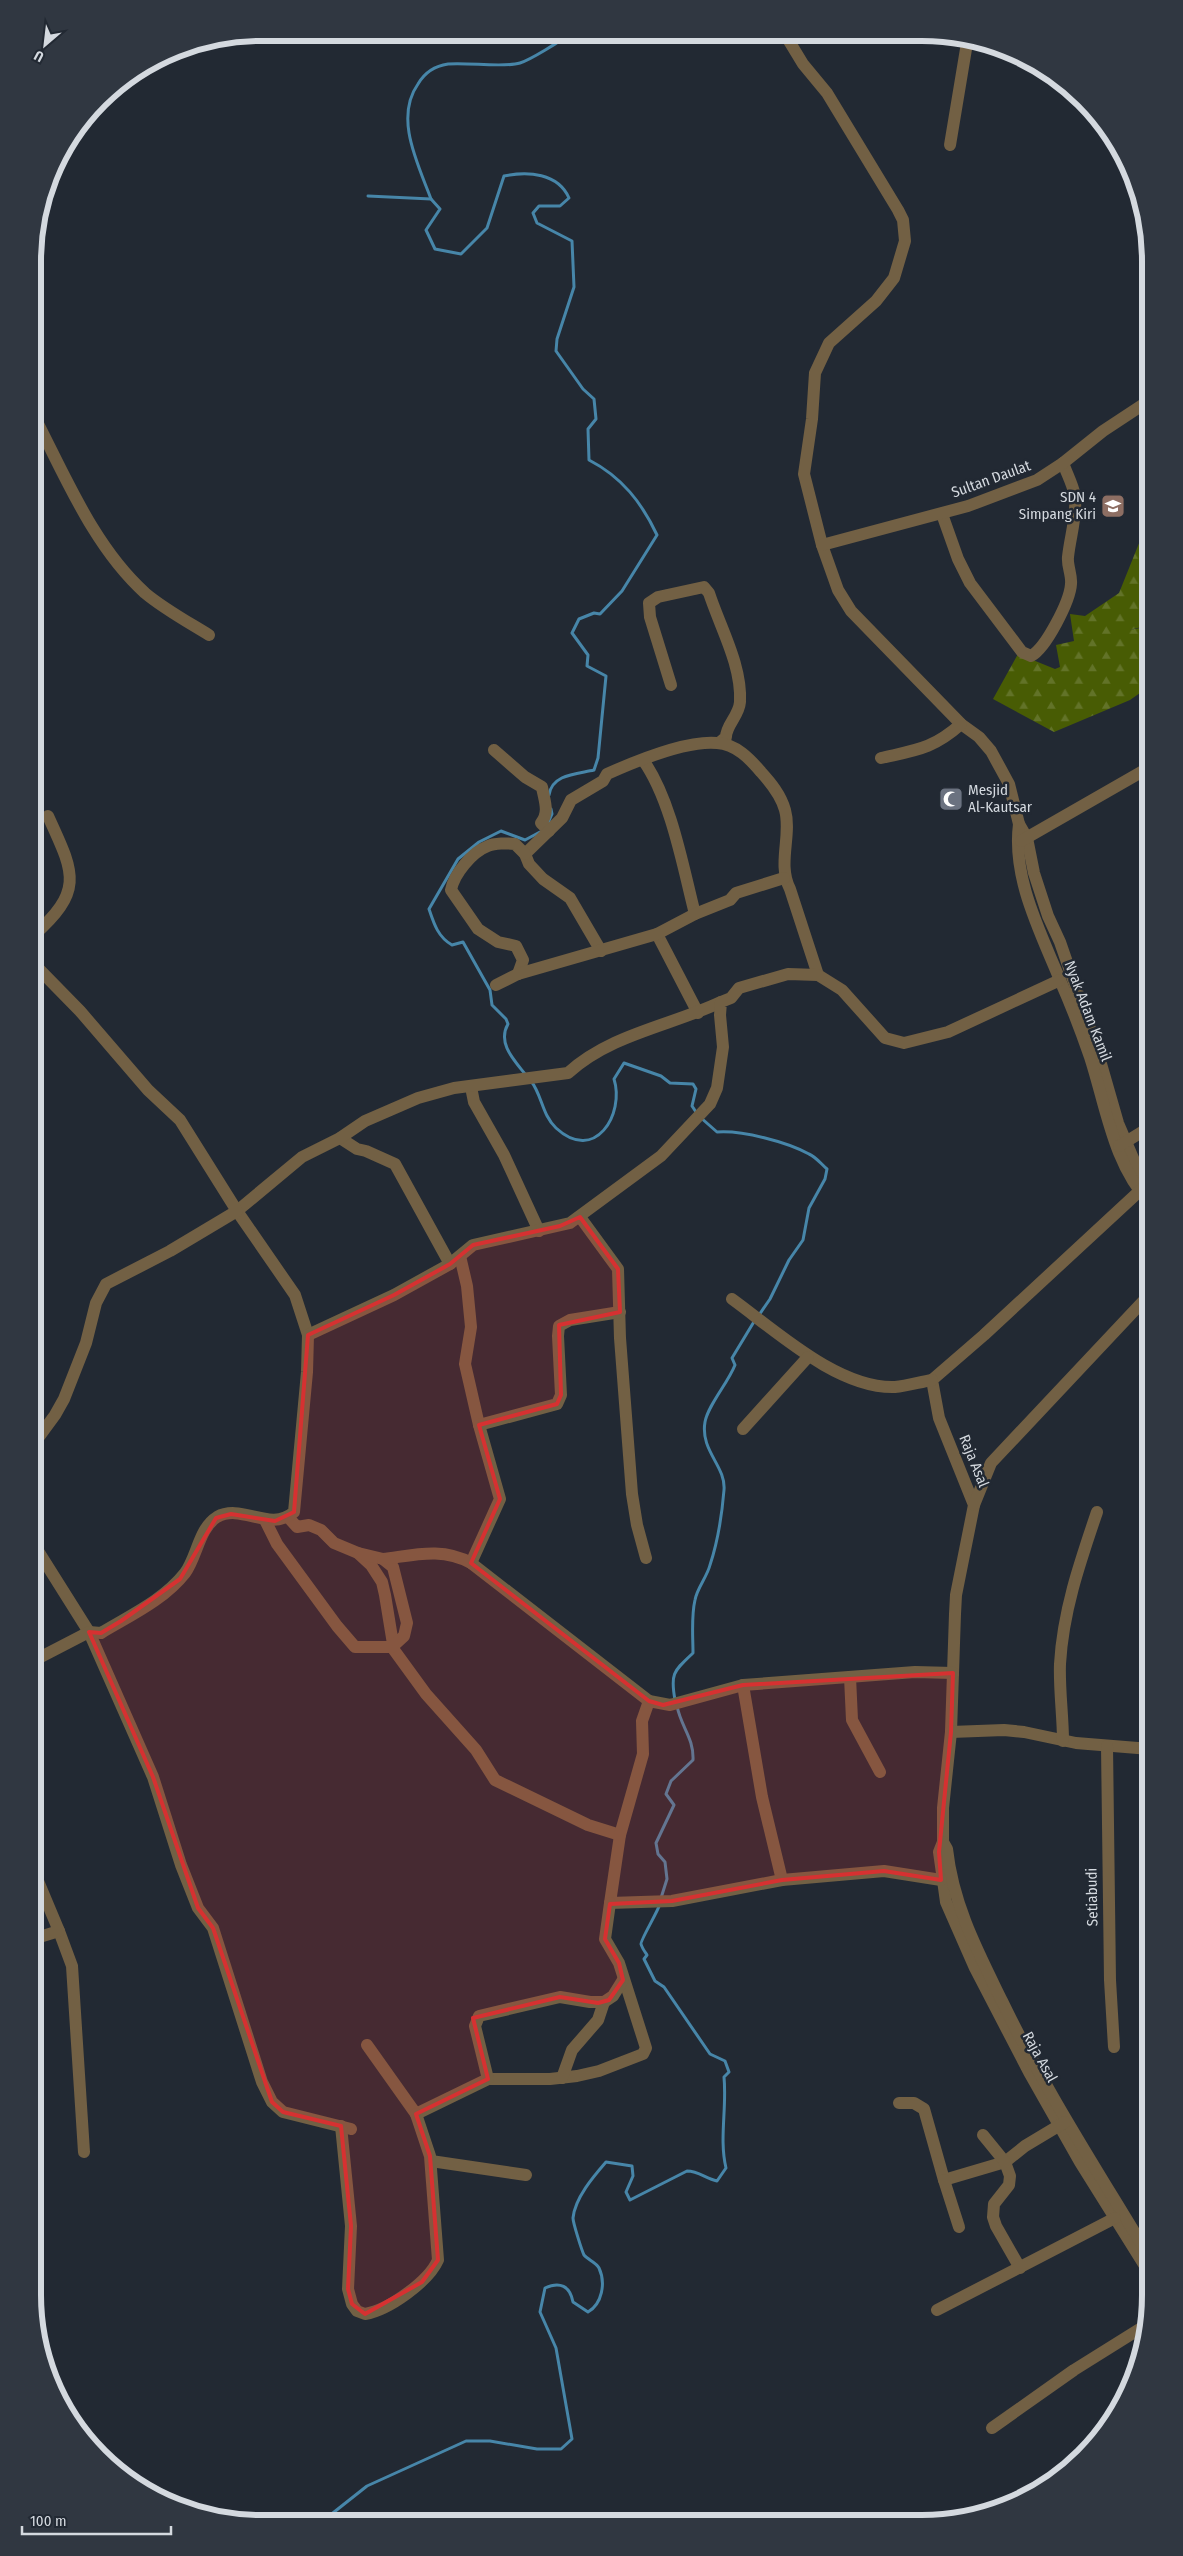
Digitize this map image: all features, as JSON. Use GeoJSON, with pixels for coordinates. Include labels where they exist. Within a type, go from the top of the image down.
{"type":"FeatureCollection","features":[{"type":"Feature","properties":{"kind":"street"},"geometry":{"type":"LineString","coordinates":[[789,41],[803,64],[827,93],[898,210],[904,228],[902,253],[894,278],[876,301],[829,344],[818,363],[804,474],[822,544],[838,590],[851,611],[961,724],[944,739],[927,747],[881,758]]}},
{"type":"Feature","properties":{"kind":"street"},"geometry":{"type":"LineString","coordinates":[[950,145],[967,45]]}},
{"type":"Feature","properties":{"kind":"street","name":"Sultan Daulat"},"geometry":{"type":"LineString","coordinates":[[822,544],[942,514],[1038,480],[1103,431],[1142,405]]}},
{"type":"Feature","properties":{"kind":"street"},"geometry":{"type":"LineString","coordinates":[[41,429],[88,519],[104,546],[127,575],[147,594],[209,635]]}},
{"type":"Feature","properties":{"kind":"street"},"geometry":{"type":"LineString","coordinates":[[942,514],[958,559],[970,583],[1022,652],[1031,656],[1040,648],[1065,606],[1070,593],[1071,581],[1067,559],[1075,518],[1075,499],[1063,463]]}},
{"type":"Feature","properties":{"kind":"street"},"geometry":{"type":"LineString","coordinates":[[672,685],[650,617],[649,603],[658,598],[704,587],[709,592],[736,669],[740,701],[736,719],[726,731],[726,737],[719,743]]}},
{"type":"Feature","properties":{"kind":"street","name":"Nyak Adam Kamil"},"geometry":{"type":"LineString","coordinates":[[961,724],[979,737],[991,752],[1009,784],[1019,824],[1034,919],[1060,980],[1122,1144],[1142,1184]]}},
{"type":"Feature","properties":{"kind":"street"},"geometry":{"type":"LineString","coordinates":[[525,854],[545,827],[562,818],[571,800],[602,781],[607,774],[643,760],[699,744],[719,743],[744,754],[779,796],[785,810],[787,825],[784,843],[784,878],[790,889],[818,975]]}},
{"type":"Feature","properties":{"kind":"street"},"geometry":{"type":"LineString","coordinates":[[494,750],[526,778],[542,788],[546,809],[545,827]]}},
{"type":"Feature","properties":{"kind":"street"},"geometry":{"type":"LineString","coordinates":[[643,760],[653,774],[676,839],[695,914]]}},
{"type":"Feature","properties":{"kind":"street"},"geometry":{"type":"LineString","coordinates":[[1142,772],[1022,841],[1095,1043],[1122,1144],[1142,1132]]}},
{"type":"Feature","properties":{"kind":"street"},"geometry":{"type":"LineString","coordinates":[[41,929],[54,918],[64,903],[70,887],[71,874],[67,857],[48,816]]}},
{"type":"Feature","properties":{"kind":"street"},"geometry":{"type":"LineString","coordinates":[[518,974],[523,960],[517,948],[511,944],[498,942],[478,929],[451,890],[453,880],[470,860],[488,846],[515,844],[525,854],[529,864],[543,879],[570,898],[601,951]]}},
{"type":"Feature","properties":{"kind":"street"},"geometry":{"type":"LineString","coordinates":[[496,985],[518,974],[657,934],[695,914],[730,900],[736,893],[784,878]]}},
{"type":"Feature","properties":{"kind":"street"},"geometry":{"type":"LineString","coordinates":[[657,934],[698,1013]]}},
{"type":"Feature","properties":{"kind":"street"},"geometry":{"type":"LineString","coordinates":[[41,971],[80,1011],[148,1090],[180,1120],[226,1190],[237,1211],[295,1296],[308,1335],[296,1506],[288,1517],[265,1520],[231,1514],[216,1518],[206,1529],[192,1560],[180,1579],[163,1593],[101,1633],[89,1632],[41,1657]]}},
{"type":"Feature","properties":{"kind":"street"},"geometry":{"type":"LineString","coordinates":[[41,1433],[55,1415],[70,1387],[86,1343],[96,1303],[106,1284],[170,1251],[237,1211],[302,1157],[340,1138],[365,1121],[418,1098],[440,1091],[568,1073],[581,1061],[611,1043],[698,1013],[731,998],[739,988],[788,974],[818,975],[842,990],[885,1038],[904,1043],[948,1032],[1060,980]]}},
{"type":"Feature","properties":{"kind":"street"},"geometry":{"type":"LineString","coordinates":[[308,1335],[394,1295],[455,1260],[473,1246],[521,1233],[539,1231],[570,1223],[661,1156],[710,1104],[721,1074],[723,1031],[720,1015],[721,1002]]}},
{"type":"Feature","properties":{"kind":"street"},"geometry":{"type":"LineString","coordinates":[[471,1087],[474,1102],[504,1155],[539,1231]]}},
{"type":"Feature","properties":{"kind":"street"},"geometry":{"type":"LineString","coordinates":[[340,1138],[357,1149],[366,1150],[394,1164],[455,1260],[467,1286],[470,1327],[465,1364],[479,1425],[500,1498],[471,1563]]}},
{"type":"Feature","properties":{"kind":"street"},"geometry":{"type":"LineString","coordinates":[[732,1300],[808,1357],[868,1384],[895,1387],[932,1380],[1142,1193]]}},
{"type":"Feature","properties":{"kind":"street"},"geometry":{"type":"LineString","coordinates":[[580,1217],[618,1270],[632,1494],[637,1525],[646,1558]]}},
{"type":"Feature","properties":{"kind":"street"},"geometry":{"type":"LineString","coordinates":[[974,1505],[991,1462],[1142,1302]]}},
{"type":"Feature","properties":{"kind":"street"},"geometry":{"type":"LineString","coordinates":[[479,1425],[557,1404],[561,1395],[560,1326],[570,1320],[620,1312]]}},
{"type":"Feature","properties":{"kind":"street"},"geometry":{"type":"LineString","coordinates":[[743,1428],[808,1357]]}},
{"type":"Feature","properties":{"kind":"street","name":"Raja Asal"},"geometry":{"type":"LineString","coordinates":[[932,1380],[939,1418],[974,1505],[956,1595],[952,1732],[943,1808],[943,1842],[939,1852],[942,1880],[949,1910],[1003,2024],[1063,2123],[1142,2246]]}},
{"type":"Feature","properties":{"kind":"street"},"geometry":{"type":"LineString","coordinates":[[1063,1741],[1060,1665],[1062,1644],[1071,1589],[1097,1512]]}},
{"type":"Feature","properties":{"kind":"street"},"geometry":{"type":"LineString","coordinates":[[288,1517],[297,1527],[309,1526],[321,1530],[334,1543],[358,1553],[383,1559],[436,1552],[454,1555],[471,1563],[649,1701],[670,1705],[743,1685],[915,1672],[953,1673]]}},
{"type":"Feature","properties":{"kind":"street"},"geometry":{"type":"LineString","coordinates":[[265,1520],[276,1544],[355,1647],[392,1647],[404,1636],[407,1623],[393,1567],[383,1559]]}},
{"type":"Feature","properties":{"kind":"street"},"geometry":{"type":"LineString","coordinates":[[358,1553],[371,1565],[382,1582],[392,1647],[405,1668],[476,1750],[495,1780],[588,1825],[620,1835]]}},
{"type":"Feature","properties":{"kind":"street"},"geometry":{"type":"LineString","coordinates":[[41,1556],[89,1632],[153,1777],[181,1865],[198,1908],[213,1928],[259,2074],[272,2102],[283,2112],[346,2128],[351,2226],[348,2290],[352,2304],[365,2314],[382,2308],[422,2282],[433,2271],[438,2260],[431,2161],[416,2114],[367,2045]]}},
{"type":"Feature","properties":{"kind":"street"},"geometry":{"type":"LineString","coordinates":[[850,1678],[852,1720],[880,1772]]}},
{"type":"Feature","properties":{"kind":"street"},"geometry":{"type":"LineString","coordinates":[[743,1685],[762,1796],[782,1880]]}},
{"type":"Feature","properties":{"kind":"street"},"geometry":{"type":"LineString","coordinates":[[416,2114],[488,2079],[562,2078],[599,2071],[645,2052],[619,1963],[605,1939],[620,1835],[643,1754],[642,1721],[649,1701]]}},
{"type":"Feature","properties":{"kind":"street"},"geometry":{"type":"LineString","coordinates":[[952,1732],[1004,1730],[1024,1732],[1063,1741],[1142,1748]]}},
{"type":"Feature","properties":{"kind":"street","name":"Setiabudi"},"geometry":{"type":"LineString","coordinates":[[1107,1746],[1110,1970],[1114,2047]]}},
{"type":"Feature","properties":{"kind":"street","name":"Raja Asal"},"geometry":{"type":"LineString","coordinates":[[943,1842],[947,1849],[958,1906],[980,1956],[1063,2123],[1115,2218],[1142,2261]]}},
{"type":"Feature","properties":{"kind":"street"},"geometry":{"type":"LineString","coordinates":[[610,1903],[672,1901],[782,1880],[884,1871],[942,1880]]}},
{"type":"Feature","properties":{"kind":"street"},"geometry":{"type":"LineString","coordinates":[[41,1888],[72,1966],[84,2152]]}},
{"type":"Feature","properties":{"kind":"street"},"geometry":{"type":"LineString","coordinates":[[41,1937],[59,1931]]}},
{"type":"Feature","properties":{"kind":"street"},"geometry":{"type":"LineString","coordinates":[[488,2079],[475,2026],[479,2016],[560,1997],[590,2002],[604,2002],[613,1996],[623,1980]]}},
{"type":"Feature","properties":{"kind":"street"},"geometry":{"type":"LineString","coordinates":[[562,2078],[572,2050],[598,2020],[604,2002]]}},
{"type":"Feature","properties":{"kind":"street"},"geometry":{"type":"LineString","coordinates":[[899,2103],[914,2103],[924,2109],[959,2227]]}},
{"type":"Feature","properties":{"kind":"street"},"geometry":{"type":"LineString","coordinates":[[944,2180],[1005,2162],[1025,2146],[1063,2123]]}},
{"type":"Feature","properties":{"kind":"street"},"geometry":{"type":"LineString","coordinates":[[982,2134],[987,2137],[994,2151],[1005,2162],[1010,2181],[994,2204],[993,2217],[996,2226],[1020,2268]]}},
{"type":"Feature","properties":{"kind":"street"},"geometry":{"type":"LineString","coordinates":[[431,2161],[526,2175]]}},
{"type":"Feature","properties":{"kind":"street"},"geometry":{"type":"LineString","coordinates":[[936,2310],[1115,2218]]}},
{"type":"Feature","properties":{"kind":"street"},"geometry":{"type":"LineString","coordinates":[[992,2428],[1074,2370],[1139,2329]]}},
{"type":"Feature","properties":{"kind":"highlighted area"},"geometry":{"type":"Polygon","coordinates":[[[580,1217],[618,1269],[620,1312],[559,1325],[561,1395],[557,1404],[479,1425],[500,1499],[471,1563],[649,1701],[663,1705],[743,1685],[953,1673],[951,1732],[939,1852],[941,1880],[884,1871],[782,1880],[672,1901],[610,1904],[605,1939],[619,1963],[623,1980],[609,2000],[598,2003],[560,1997],[473,2018],[488,2079],[416,2114],[430,2156],[438,2260],[422,2282],[365,2314],[352,2304],[348,2289],[351,2226],[341,2126],[283,2112],[272,2102],[213,1928],[198,1908],[153,1777],[89,1632],[101,1633],[180,1579],[216,1518],[231,1514],[275,1521],[294,1512],[308,1335],[394,1295],[450,1264],[473,1245],[560,1226],[580,1217]]]}},
{"type":"Feature","properties":{"kind":"green space"},"geometry":{"type":"Polygon","coordinates":[[[1142,536],[1142,627],[1129,630],[1142,628],[1142,692],[1130,700],[1054,732],[993,699],[1018,654],[1055,669],[1060,667],[1056,645],[1074,641],[1070,614],[1085,616],[1119,593],[1142,536]]]}},
{"type":"Feature","properties":{"kind":"waterway"},"geometry":{"type":"LineString","coordinates":[[431,199],[415,156],[408,126],[408,111],[411,97],[424,76],[430,70],[448,64],[505,65],[520,63],[559,41]]}},
{"type":"Feature","properties":{"kind":"waterway"},"geometry":{"type":"LineString","coordinates":[[368,196],[431,199],[440,209],[426,230],[435,249],[461,254],[487,228],[504,176],[532,174],[550,179],[558,183],[569,198],[560,206],[539,206],[533,213],[537,223],[572,241],[574,287],[557,339],[556,351],[583,389],[594,399],[596,419],[588,429],[589,460],[611,474],[630,492],[645,512],[657,535],[622,591],[600,614],[594,613],[579,619],[572,633],[588,655],[587,666],[606,676],[598,758],[594,770],[573,774],[560,779],[551,788],[549,795]]}},
{"type":"Feature","properties":{"kind":"waterway"},"geometry":{"type":"LineString","coordinates":[[548,823],[552,814],[551,809]]}},
{"type":"Feature","properties":{"kind":"waterway"},"geometry":{"type":"LineString","coordinates":[[525,1074],[508,1051],[504,1038],[508,1024],[506,1019],[492,1005],[490,990],[463,942],[452,945],[447,942],[435,925],[429,909],[458,859],[479,842],[501,831],[525,840],[540,832]]}},
{"type":"Feature","properties":{"kind":"waterway"},"geometry":{"type":"LineString","coordinates":[[531,1081],[538,1092],[551,1123],[570,1138],[583,1140],[594,1138],[604,1130],[611,1119],[615,1106],[614,1079],[624,1063],[661,1076],[670,1083],[693,1084],[696,1089],[692,1106],[696,1112]]}},
{"type":"Feature","properties":{"kind":"waterway"},"geometry":{"type":"LineString","coordinates":[[700,1117],[717,1132],[739,1133],[777,1141],[814,1157],[827,1169],[825,1179],[809,1208],[803,1240],[789,1260],[770,1299],[759,1315]]}},
{"type":"Feature","properties":{"kind":"waterway"},"geometry":{"type":"LineString","coordinates":[[675,1700],[673,1678],[681,1664],[693,1653],[695,1600],[713,1556],[724,1490],[724,1481],[706,1441],[704,1432],[705,1422],[710,1408],[735,1365],[732,1358],[755,1320]]}},
{"type":"Feature","properties":{"kind":"waterway"},"geometry":{"type":"LineString","coordinates":[[661,1898],[667,1879],[665,1862],[658,1854],[656,1843],[674,1805],[666,1794],[671,1781],[693,1760],[691,1745],[677,1706]]}},
{"type":"Feature","properties":{"kind":"waterway"},"geometry":{"type":"LineString","coordinates":[[330,2515],[367,2486],[466,2441],[490,2441],[537,2449],[561,2449],[572,2439],[556,2348],[540,2312],[545,2288],[550,2286],[564,2286],[572,2297],[573,2302],[588,2312],[597,2304],[599,2299],[602,2286],[601,2274],[598,2266],[584,2255],[573,2221],[574,2210],[581,2195],[606,2162],[632,2166],[633,2176],[626,2192],[630,2200],[687,2171],[695,2172],[717,2181],[726,2168],[723,2146],[724,2077],[729,2072],[725,2061],[710,2054],[664,1987],[655,1981],[644,1959],[647,1955],[641,1942],[660,1904]]}},
{"type":"Feature","properties":{"kind":"place","name":"SDN 4 Simpang Kiri"},"geometry":{"type":"Point","coordinates":[1113,506]}},
{"type":"Feature","properties":{"kind":"place","name":"Mesjid Al-Kautsar"},"geometry":{"type":"Point","coordinates":[951,799]}}]}
